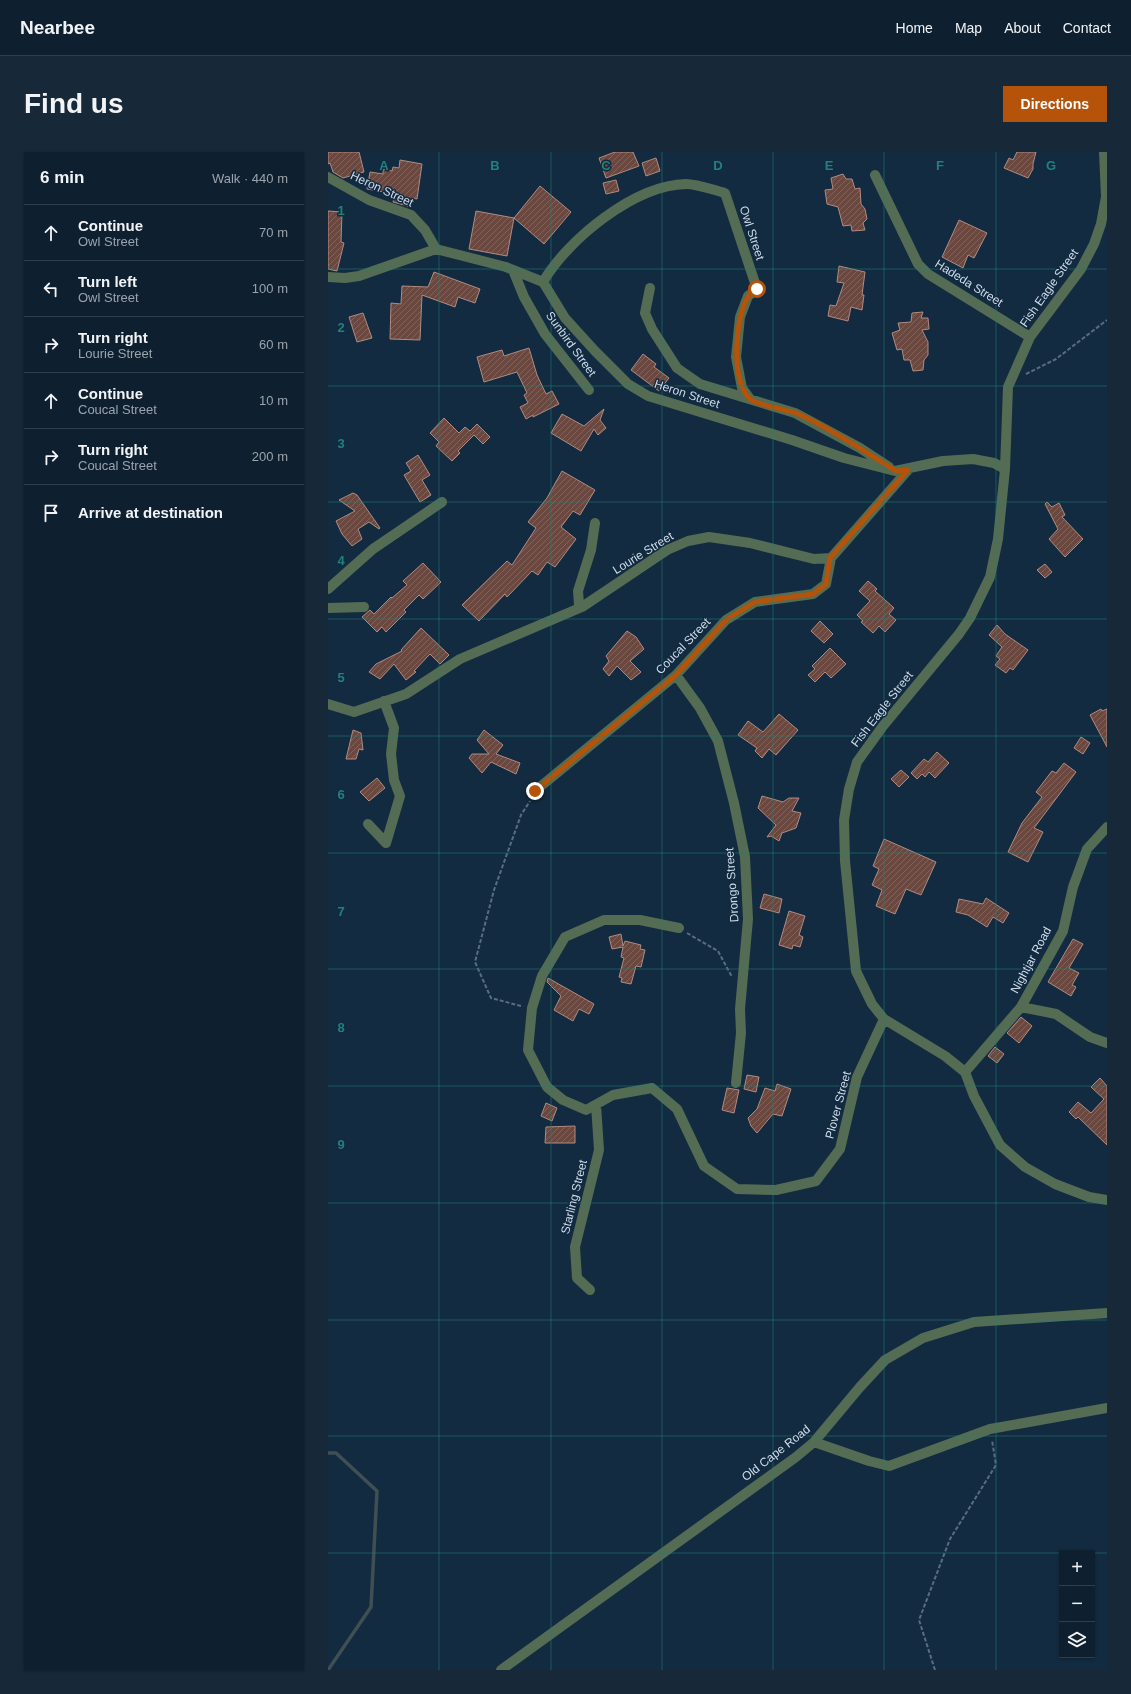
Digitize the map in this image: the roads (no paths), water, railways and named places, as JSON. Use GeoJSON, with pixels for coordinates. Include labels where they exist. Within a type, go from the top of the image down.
{"type":"FeatureCollection","features":[{"type":"Feature","properties":{"kind":"street","name":"Fish Eagle Street"},"geometry":{"type":"LineString","coordinates":[[965,1072],[945,1056],[884,1019],[872,1004],[856,971],[845,861],[844,820],[849,789],[857,762],[883,726],[959,634],[970,618],[990,577],[998,539],[1005,469],[1008,387],[1030,337],[1081,269],[1094,244],[1102,224],[1106,197],[1104,152]]}},
{"type":"Feature","properties":{"kind":"street","name":"Hadeda Street"},"geometry":{"type":"LineString","coordinates":[[875,175],[918,264],[928,274],[1030,337]]}},
{"type":"Feature","properties":{"kind":"street","name":"Heron Street"},"geometry":{"type":"LineString","coordinates":[[328,177],[369,200],[411,215],[425,230],[436,249]]}},
{"type":"Feature","properties":{"kind":"street","name":"Owl Street"},"geometry":{"type":"LineString","coordinates":[[543,282],[553,265],[569,246],[630,200],[669,186],[687,184],[724,193],[757,289],[748,296],[740,317],[736,357],[742,388],[750,399]]}},
{"type":"Feature","properties":{"kind":"street"},"geometry":{"type":"LineString","coordinates":[[328,277],[346,278],[359,276],[436,249],[513,270],[543,282]]}},
{"type":"Feature","properties":{"kind":"street","name":"Sunbird Street"},"geometry":{"type":"LineString","coordinates":[[513,270],[524,297],[545,334],[589,390]]}},
{"type":"Feature","properties":{"kind":"street","name":"Heron Street"},"geometry":{"type":"LineString","coordinates":[[543,282],[565,318],[595,351],[628,384],[648,396],[792,440],[844,458],[896,471],[908,470]]}},
{"type":"Feature","properties":{"kind":"street"},"geometry":{"type":"LineString","coordinates":[[650,288],[645,312],[652,329],[677,368],[700,384],[795,413],[860,448],[896,471]]}},
{"type":"Feature","properties":{"kind":"street"},"geometry":{"type":"LineString","coordinates":[[830,558],[908,470],[943,461],[973,459],[994,463],[1005,469]]}},
{"type":"Feature","properties":{"kind":"street"},"geometry":{"type":"LineString","coordinates":[[328,589],[372,549],[442,502]]}},
{"type":"Feature","properties":{"kind":"street"},"geometry":{"type":"LineString","coordinates":[[582,607],[579,605],[578,591],[591,550],[595,523]]}},
{"type":"Feature","properties":{"kind":"street","name":"Lourie Street"},"geometry":{"type":"LineString","coordinates":[[328,704],[354,712],[406,694],[460,660],[582,607],[667,550],[688,541],[709,537],[750,543],[814,559],[830,558]]}},
{"type":"Feature","properties":{"kind":"street","name":"Coucal Street"},"geometry":{"type":"LineString","coordinates":[[535,791],[676,675],[726,620],[755,602],[813,594],[826,584],[830,558]]}},
{"type":"Feature","properties":{"kind":"street"},"geometry":{"type":"LineString","coordinates":[[328,608],[364,607]]}},
{"type":"Feature","properties":{"kind":"street","name":"Drongo Street"},"geometry":{"type":"LineString","coordinates":[[676,675],[700,708],[718,741],[734,803],[745,857],[748,919],[740,1009],[741,1033],[736,1083]]}},
{"type":"Feature","properties":{"kind":"street"},"geometry":{"type":"LineString","coordinates":[[368,824],[386,843],[400,796],[394,780],[391,754],[394,728],[384,701]]}},
{"type":"Feature","properties":{"kind":"street","name":"Nightjar Road"},"geometry":{"type":"LineString","coordinates":[[965,1072],[1021,1007],[1063,931],[1073,887],[1087,849],[1107,827]]}},
{"type":"Feature","properties":{"kind":"street","name":"Plover Street"},"geometry":{"type":"LineString","coordinates":[[679,928],[640,920],[604,920],[565,937],[542,976],[532,1008],[528,1050],[547,1087],[563,1100],[586,1110],[613,1095],[652,1088],[677,1109],[704,1166],[737,1189],[776,1190],[816,1181],[840,1149],[857,1077],[884,1019]]}},
{"type":"Feature","properties":{"kind":"street"},"geometry":{"type":"LineString","coordinates":[[1021,1007],[1056,1014],[1090,1037],[1107,1043]]}},
{"type":"Feature","properties":{"kind":"street"},"geometry":{"type":"LineString","coordinates":[[965,1072],[974,1096],[1000,1145],[1025,1167],[1055,1184],[1089,1197],[1107,1200]]}},
{"type":"Feature","properties":{"kind":"street","name":"Starling Street"},"geometry":{"type":"LineString","coordinates":[[590,1290],[577,1278],[575,1247],[599,1150],[596,1105]]}},
{"type":"Feature","properties":{"kind":"street","name":"Old Cape Road"},"geometry":{"type":"LineString","coordinates":[[502,1670],[814,1442],[885,1360],[923,1338],[974,1322],[1107,1313]]}},
{"type":"Feature","properties":{"kind":"street"},"geometry":{"type":"LineString","coordinates":[[814,1442],[869,1461],[889,1466],[990,1429],[1107,1408]]}},
{"type":"Feature","properties":{"kind":"waterway"},"geometry":{"type":"LineString","coordinates":[[328,1453],[336,1453],[377,1491],[371,1607],[328,1670]]}}]}
